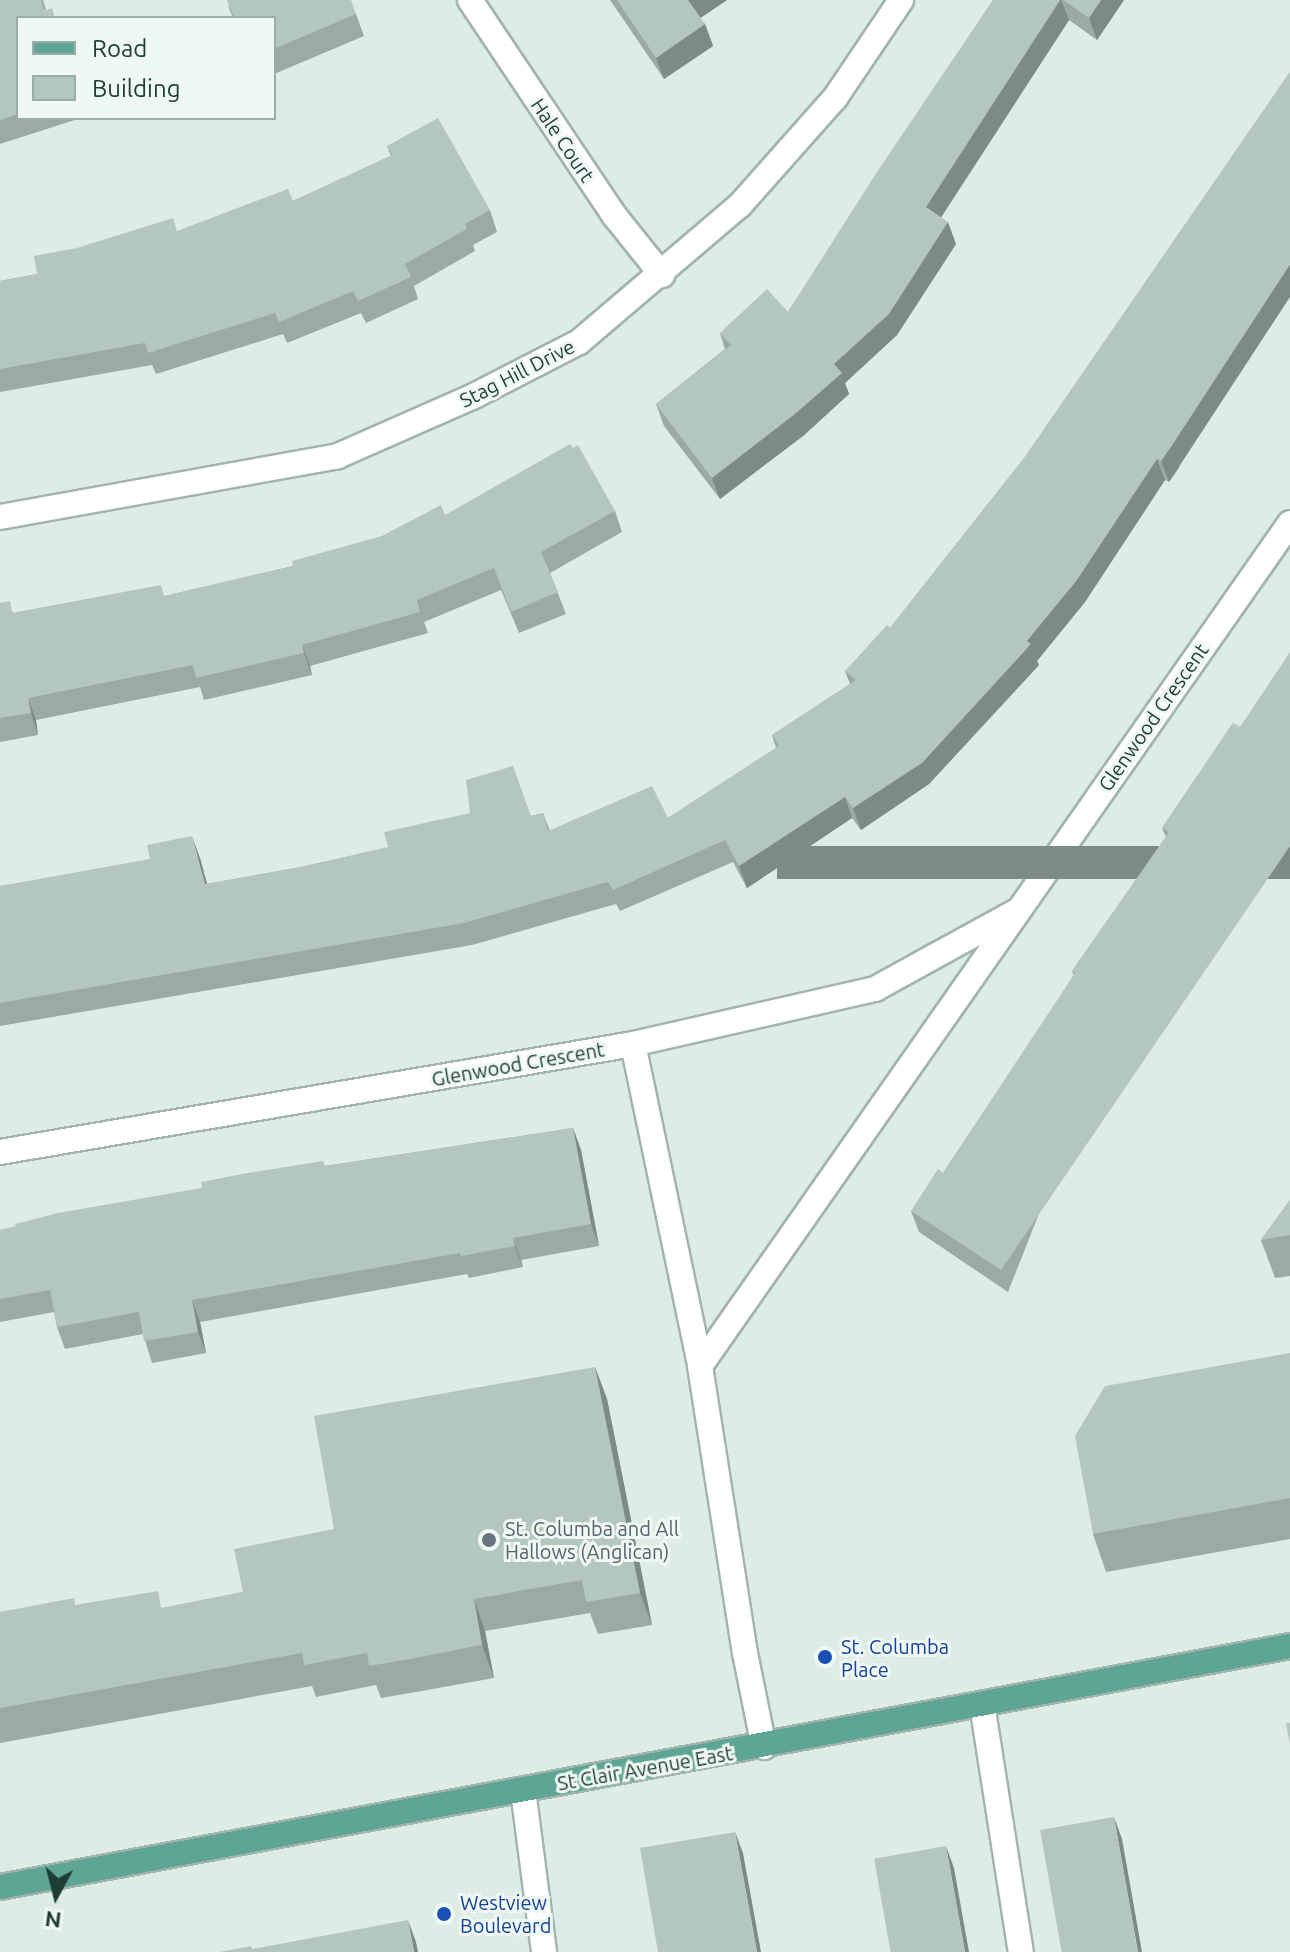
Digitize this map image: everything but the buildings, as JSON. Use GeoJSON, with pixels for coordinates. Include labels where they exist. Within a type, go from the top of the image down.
{"type":"FeatureCollection","features":[{"type":"Feature","properties":{"kind":"main road","name":"St Clair Avenue East"},"geometry":{"type":"LineString","coordinates":[[0,1887],[764,1747],[1290,1646]]}},
{"type":"Feature","properties":{"kind":"street","name":"Hale Court"},"geometry":{"type":"LineString","coordinates":[[470,0],[614,215],[662,275]]}},
{"type":"Feature","properties":{"kind":"street","name":"Stag Hill Drive"},"geometry":{"type":"LineString","coordinates":[[0,517],[338,456],[472,397],[579,342],[662,275],[740,205],[835,98],[901,0]]}},
{"type":"Feature","properties":{"kind":"street","name":"Glenwood Crescent"},"geometry":{"type":"LineString","coordinates":[[700,1366],[1290,523]]}},
{"type":"Feature","properties":{"kind":"street","name":"Glenwood Crescent"},"geometry":{"type":"LineString","coordinates":[[0,1152],[633,1044],[875,989],[1015,912]]}},
{"type":"Feature","properties":{"kind":"street"},"geometry":{"type":"LineString","coordinates":[[633,1044],[700,1366],[745,1653],[764,1747]]}},
{"type":"Feature","properties":{"kind":"street"},"geometry":{"type":"LineString","coordinates":[[982,1704],[1021,1952]]}},
{"type":"Feature","properties":{"kind":"street"},"geometry":{"type":"LineString","coordinates":[[523,1790],[544,1952]]}},
{"type":"Feature","properties":{"kind":"place","name":"St. Columba and All Hallows (Anglican)"},"geometry":{"type":"Point","coordinates":[489,1540]}},
{"type":"Feature","properties":{"kind":"place","name":"St. Columba Place"},"geometry":{"type":"Point","coordinates":[825,1657]}},
{"type":"Feature","properties":{"kind":"place","name":"Westview Boulevard"},"geometry":{"type":"Point","coordinates":[444,1914]}}]}
